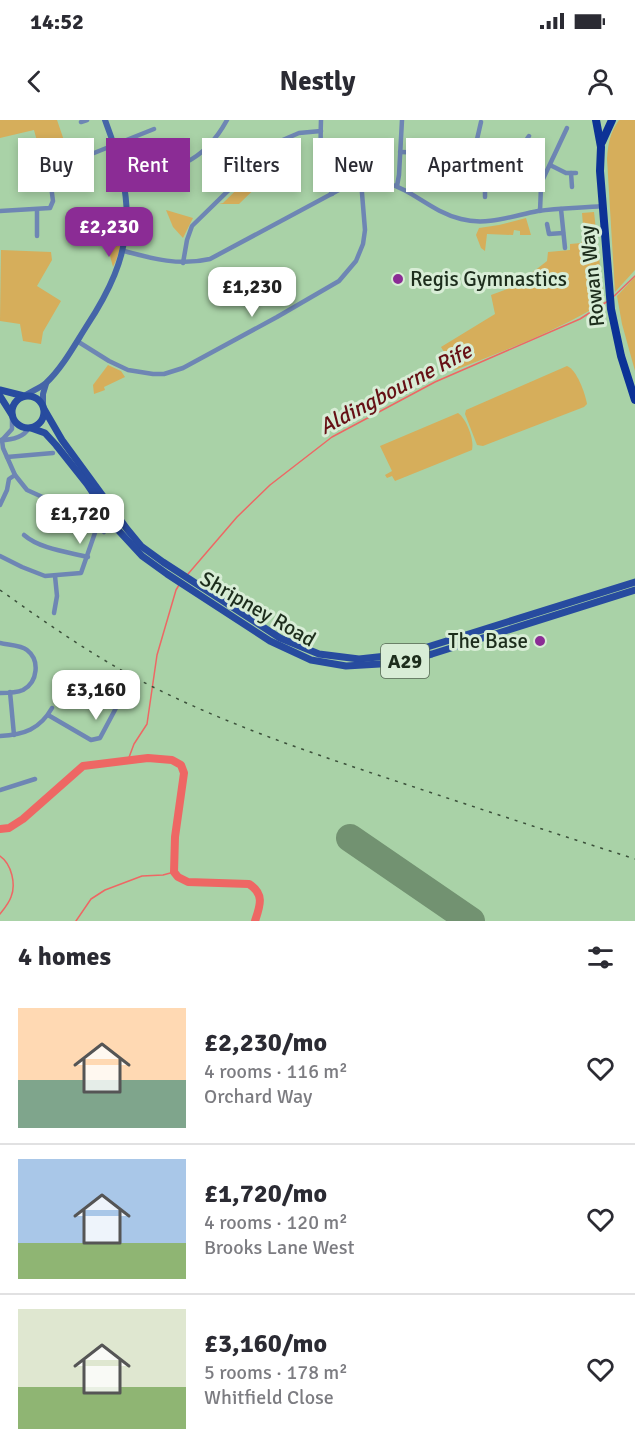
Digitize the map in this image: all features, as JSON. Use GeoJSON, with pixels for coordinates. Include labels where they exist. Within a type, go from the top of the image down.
{"type":"FeatureCollection","features":[{"type":"Feature","properties":{"kind":"highway"},"geometry":{"type":"LineString","coordinates":[[597,120],[610,120]]}},
{"type":"Feature","properties":{"kind":"highway","name":"Rowan Way"},"geometry":{"type":"LineString","coordinates":[[597,120],[601,147],[611,309],[621,356],[635,400]]}},
{"type":"Feature","properties":{"kind":"highway","name":"Rowan Way"},"geometry":{"type":"LineString","coordinates":[[601,147],[610,120]]}},
{"type":"Feature","properties":{"kind":"main road","name":"Shripney Road"},"geometry":{"type":"LineString","coordinates":[[0,390],[35,397],[44,407],[62,440],[130,533],[148,552],[177,576]]}},
{"type":"Feature","properties":{"kind":"main road"},"geometry":{"type":"LineString","coordinates":[[12,415],[13,405],[25,395]]}},
{"type":"Feature","properties":{"kind":"main road","name":"Shripney Road"},"geometry":{"type":"LineString","coordinates":[[0,396],[18,425],[45,433],[56,445],[132,546],[270,641],[301,657],[322,663],[361,666],[397,663],[635,590]]}},
{"type":"Feature","properties":{"kind":"main road"},"geometry":{"type":"LineString","coordinates":[[30,428],[42,421],[44,407]]}},
{"type":"Feature","properties":{"kind":"main road","name":"Shripney Road"},"geometry":{"type":"LineString","coordinates":[[187,583],[297,646],[331,656],[359,659],[393,656],[418,650],[635,582]]}},
{"type":"Feature","properties":{"kind":"street"},"geometry":{"type":"LineString","coordinates":[[81,122],[87,120]]}},
{"type":"Feature","properties":{"kind":"street"},"geometry":{"type":"LineString","coordinates":[[105,120],[112,138]]}},
{"type":"Feature","properties":{"kind":"street"},"geometry":{"type":"LineString","coordinates":[[190,161],[214,142],[227,120]]}},
{"type":"Feature","properties":{"kind":"street"},"geometry":{"type":"LineString","coordinates":[[321,120],[322,168],[332,194]]}},
{"type":"Feature","properties":{"kind":"street"},"geometry":{"type":"LineString","coordinates":[[397,186],[402,120]]}},
{"type":"Feature","properties":{"kind":"street"},"geometry":{"type":"LineString","coordinates":[[478,138],[481,122]]}},
{"type":"Feature","properties":{"kind":"street"},"geometry":{"type":"LineString","coordinates":[[545,176],[567,128]]}},
{"type":"Feature","properties":{"kind":"street"},"geometry":{"type":"LineString","coordinates":[[132,138],[154,129]]}},
{"type":"Feature","properties":{"kind":"street"},"geometry":{"type":"LineString","coordinates":[[183,263],[192,226],[270,148],[291,135],[321,131]]}},
{"type":"Feature","properties":{"kind":"street"},"geometry":{"type":"LineString","coordinates":[[400,152],[406,152]]}},
{"type":"Feature","properties":{"kind":"street"},"geometry":{"type":"LineString","coordinates":[[550,165],[566,173],[574,173],[572,187]]}},
{"type":"Feature","properties":{"kind":"street"},"geometry":{"type":"LineString","coordinates":[[394,185],[452,216],[472,221],[495,221],[540,211],[603,206]]}},
{"type":"Feature","properties":{"kind":"street"},"geometry":{"type":"LineString","coordinates":[[0,210],[50,208],[53,204],[52,192]]}},
{"type":"Feature","properties":{"kind":"street"},"geometry":{"type":"LineString","coordinates":[[44,407],[43,394],[46,383],[77,341],[105,297],[124,251],[127,210],[125,192]]}},
{"type":"Feature","properties":{"kind":"street"},"geometry":{"type":"LineString","coordinates":[[124,251],[183,263],[210,259],[336,192]]}},
{"type":"Feature","properties":{"kind":"street"},"geometry":{"type":"LineString","coordinates":[[77,341],[128,370],[164,374],[183,368],[339,281],[356,261],[363,244],[365,230],[362,192]]}},
{"type":"Feature","properties":{"kind":"street"},"geometry":{"type":"LineString","coordinates":[[485,192],[485,197]]}},
{"type":"Feature","properties":{"kind":"street"},"geometry":{"type":"LineString","coordinates":[[540,211],[541,192]]}},
{"type":"Feature","properties":{"kind":"street"},"geometry":{"type":"LineString","coordinates":[[561,209],[565,248]]}},
{"type":"Feature","properties":{"kind":"street"},"geometry":{"type":"LineString","coordinates":[[37,210],[37,236]]}},
{"type":"Feature","properties":{"kind":"street"},"geometry":{"type":"LineString","coordinates":[[547,224],[549,234],[563,233]]}},
{"type":"Feature","properties":{"kind":"street"},"geometry":{"type":"LineString","coordinates":[[25,395],[46,383]]}},
{"type":"Feature","properties":{"kind":"street"},"geometry":{"type":"LineString","coordinates":[[1,440],[12,429],[12,415]]}},
{"type":"Feature","properties":{"kind":"street"},"geometry":{"type":"LineString","coordinates":[[1,440],[25,434],[30,428]]}},
{"type":"Feature","properties":{"kind":"street"},"geometry":{"type":"LineString","coordinates":[[1,440],[15,475],[27,490],[80,514],[104,532]]}},
{"type":"Feature","properties":{"kind":"street"},"geometry":{"type":"LineString","coordinates":[[7,457],[53,453]]}},
{"type":"Feature","properties":{"kind":"street"},"geometry":{"type":"LineString","coordinates":[[0,505],[7,490],[8,481],[15,475]]}},
{"type":"Feature","properties":{"kind":"street"},"geometry":{"type":"LineString","coordinates":[[0,555],[41,574],[55,576],[81,573],[97,527]]}},
{"type":"Feature","properties":{"kind":"street"},"geometry":{"type":"LineString","coordinates":[[24,535],[29,540],[88,557]]}},
{"type":"Feature","properties":{"kind":"street"},"geometry":{"type":"LineString","coordinates":[[54,613],[57,596],[55,576]]}},
{"type":"Feature","properties":{"kind":"street"},"geometry":{"type":"LineString","coordinates":[[0,643],[24,648],[36,663],[30,685],[21,691],[0,693]]}},
{"type":"Feature","properties":{"kind":"street"},"geometry":{"type":"LineString","coordinates":[[48,715],[91,740],[100,738],[116,708],[114,700],[77,680]]}},
{"type":"Feature","properties":{"kind":"street"},"geometry":{"type":"LineString","coordinates":[[10,692],[14,735]]}},
{"type":"Feature","properties":{"kind":"street"},"geometry":{"type":"LineString","coordinates":[[0,736],[14,735],[34,729],[52,708]]}},
{"type":"Feature","properties":{"kind":"street"},"geometry":{"type":"LineString","coordinates":[[0,790],[35,779]]}},
{"type":"Feature","properties":{"kind":"shaded area"},"geometry":{"type":"Polygon","coordinates":[[[0,120],[57,120],[63,138],[36,138],[34,130],[0,138],[0,120]]]}},
{"type":"Feature","properties":{"kind":"shaded area"},"geometry":{"type":"Polygon","coordinates":[[[619,120],[635,120],[635,270],[615,292],[607,159],[610,138],[619,120]]]}},
{"type":"Feature","properties":{"kind":"shaded area"},"geometry":{"type":"Polygon","coordinates":[[[234,192],[251,192],[239,204],[219,204],[234,192]]]}},
{"type":"Feature","properties":{"kind":"shaded area"},"geometry":{"type":"Polygon","coordinates":[[[166,210],[193,218],[183,238],[173,227],[166,210]]]}},
{"type":"Feature","properties":{"kind":"shaded area"},"geometry":{"type":"Polygon","coordinates":[[[594,212],[604,302],[550,331],[455,370],[441,347],[495,314],[491,295],[515,286],[547,261],[548,252],[570,250],[570,244],[581,243],[584,237],[582,213],[594,212]]]}},
{"type":"Feature","properties":{"kind":"shaded area"},"geometry":{"type":"Polygon","coordinates":[[[120,213],[123,233],[113,267],[100,218],[120,213]]]}},
{"type":"Feature","properties":{"kind":"shaded area"},"geometry":{"type":"Polygon","coordinates":[[[526,218],[531,235],[520,235],[520,231],[514,230],[513,235],[487,234],[485,251],[481,248],[476,235],[479,228],[526,218]]]}},
{"type":"Feature","properties":{"kind":"shaded area"},"geometry":{"type":"Polygon","coordinates":[[[1,250],[51,252],[52,260],[37,286],[61,301],[43,332],[41,344],[23,341],[20,324],[0,321],[1,250]]]}},
{"type":"Feature","properties":{"kind":"shaded area"},"geometry":{"type":"Polygon","coordinates":[[[635,277],[635,371],[617,296],[635,277]]]}},
{"type":"Feature","properties":{"kind":"shaded area"},"geometry":{"type":"Polygon","coordinates":[[[108,365],[121,371],[125,377],[94,394],[93,385],[108,365]]]}},
{"type":"Feature","properties":{"kind":"shaded area"},"geometry":{"type":"Polygon","coordinates":[[[567,366],[574,372],[582,388],[587,404],[584,407],[483,446],[477,445],[465,414],[466,410],[567,366]]]}},
{"type":"Feature","properties":{"kind":"shaded area"},"geometry":{"type":"Polygon","coordinates":[[[458,413],[469,430],[472,450],[395,481],[392,476],[387,478],[385,475],[392,471],[380,446],[458,413]]]}},
{"type":"Feature","properties":{"kind":"waterway","name":"Aldingbourne Rife"},"geometry":{"type":"LineString","coordinates":[[612,298],[635,276]]}},
{"type":"Feature","properties":{"kind":"waterway","name":"Aldingbourne Rife"},"geometry":{"type":"LineString","coordinates":[[188,574],[237,517],[270,485],[332,437],[435,382],[580,319],[608,301]]}},
{"type":"Feature","properties":{"kind":"waterway","name":"Aldingbourne Rife"},"geometry":{"type":"LineString","coordinates":[[128,760],[134,744],[147,724],[157,655],[179,585]]}},
{"type":"Feature","properties":{"kind":"waterway"},"geometry":{"type":"LineString","coordinates":[[0,829],[9,828],[23,819],[83,766],[148,758],[172,760],[181,765],[184,773],[175,837],[174,872],[188,882],[249,884],[257,892],[260,901],[255,921]]}},
{"type":"Feature","properties":{"kind":"waterway"},"geometry":{"type":"LineString","coordinates":[[0,856],[10,869],[13,887],[10,899],[0,914]]}},
{"type":"Feature","properties":{"kind":"waterway"},"geometry":{"type":"LineString","coordinates":[[76,921],[91,899],[105,890],[142,876],[174,872]]}},
{"type":"Feature","properties":{"kind":"runway"},"geometry":{"type":"LineString","coordinates":[[350,838],[471,921]]}},
{"type":"Feature","properties":{"kind":"railway"},"geometry":{"type":"LineString","coordinates":[[0,590],[94,654],[153,687],[214,715],[338,762],[635,859]]}},
{"type":"Feature","properties":{"kind":"place","name":"Regis Gymnastics"},"geometry":{"type":"Point","coordinates":[398,279]}},
{"type":"Feature","properties":{"kind":"place","name":"The Base"},"geometry":{"type":"Point","coordinates":[540,641]}}]}
